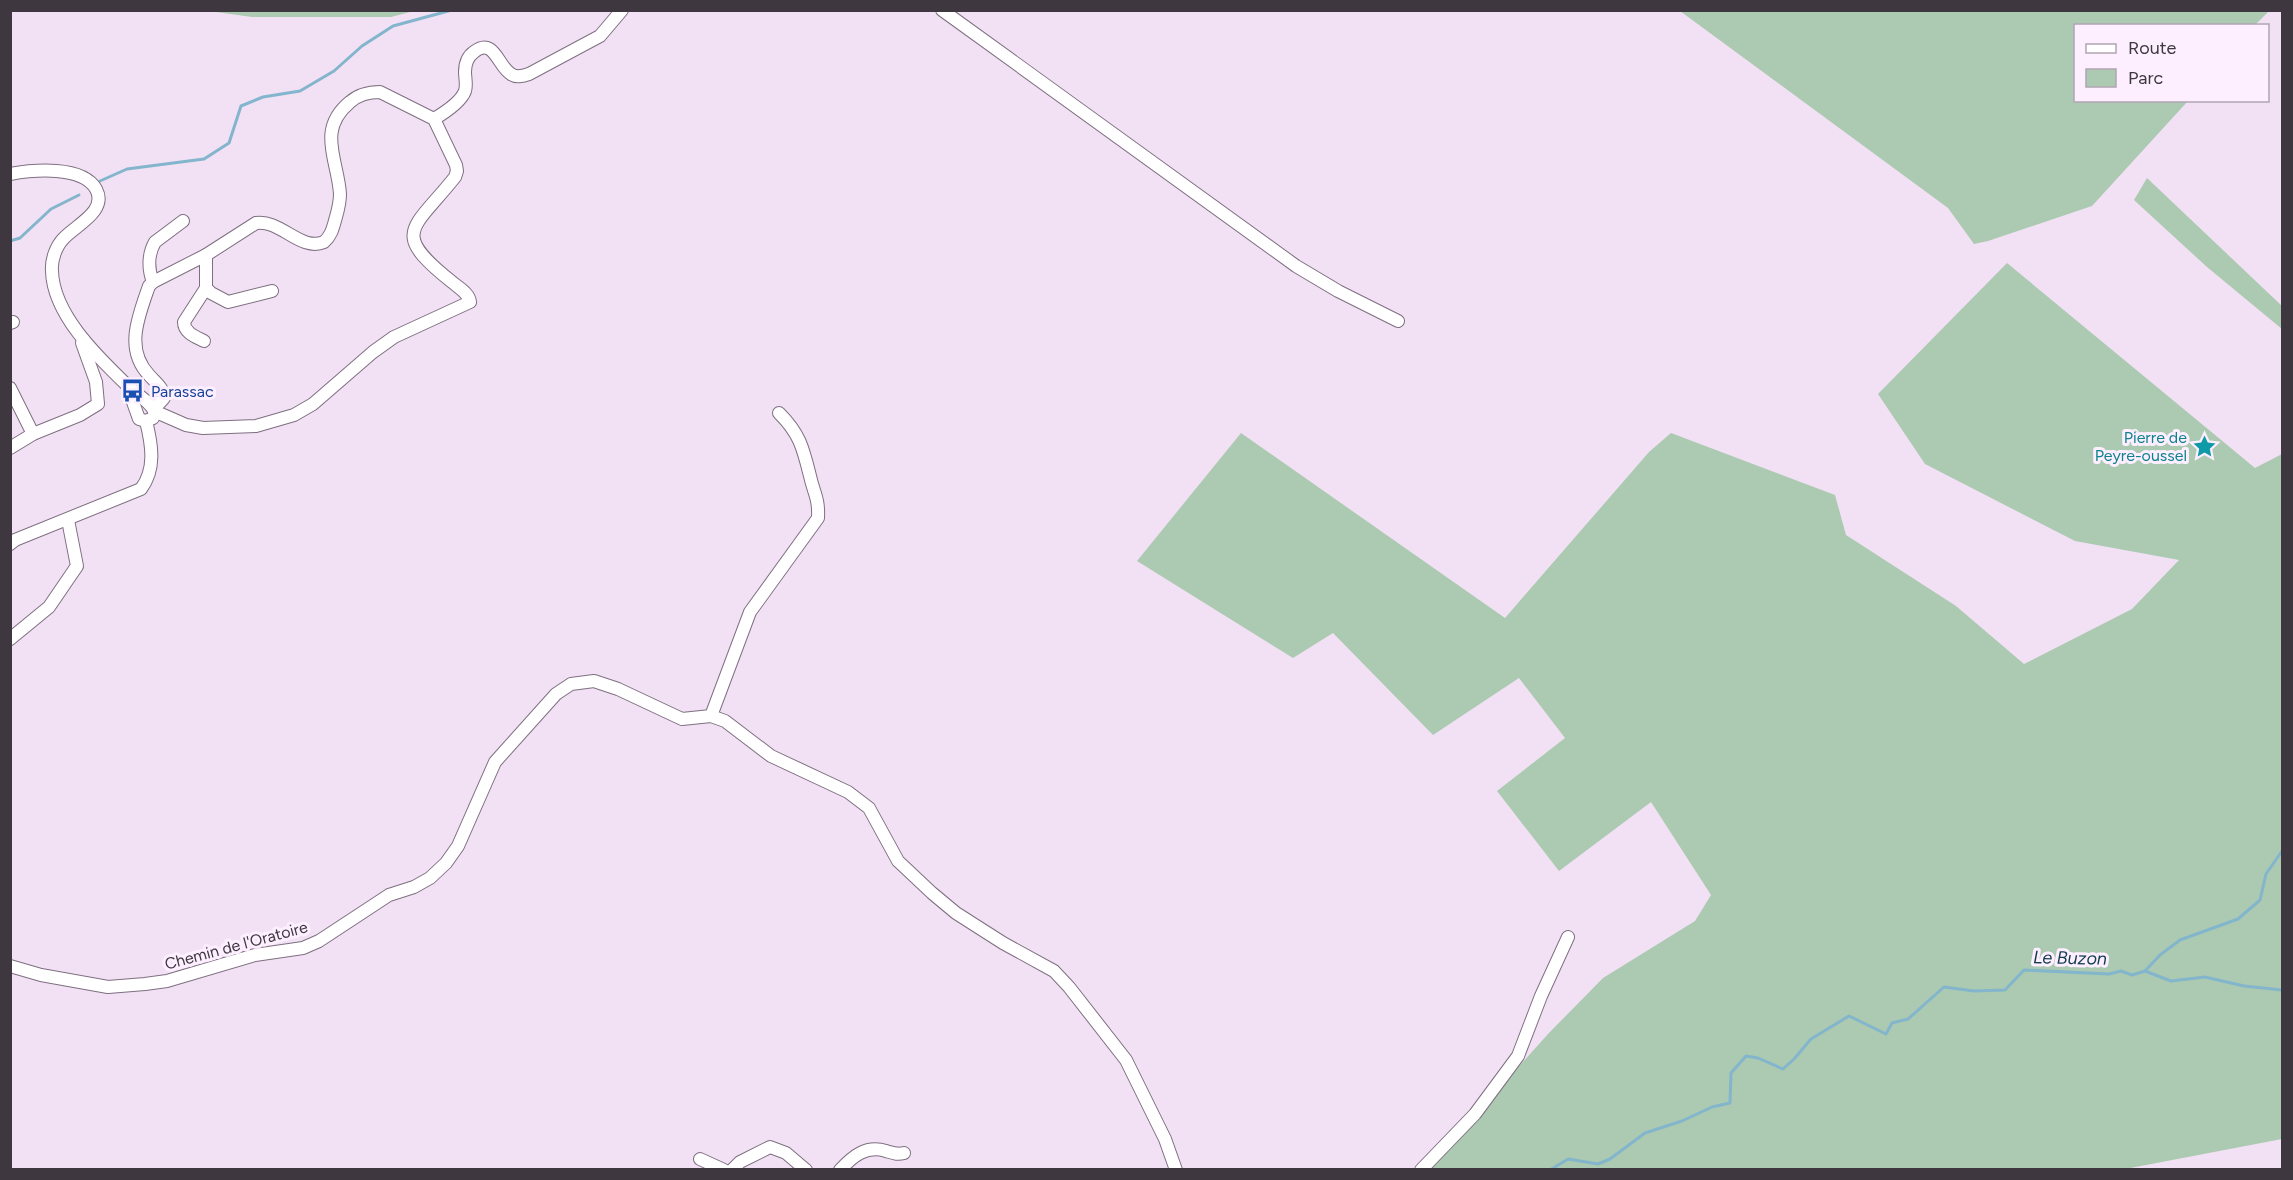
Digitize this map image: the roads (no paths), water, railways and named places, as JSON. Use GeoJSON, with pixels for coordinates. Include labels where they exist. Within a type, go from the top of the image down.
{"type":"FeatureCollection","features":[{"type":"Feature","properties":{"kind":"street"},"geometry":{"type":"LineString","coordinates":[[434,118],[462,96],[466,85],[466,62],[477,49],[484,47],[495,52],[510,74],[516,76],[529,74],[600,36],[622,10]]}},
{"type":"Feature","properties":{"kind":"street"},"geometry":{"type":"LineString","coordinates":[[942,10],[1296,266],[1338,291],[1398,321]]}},
{"type":"Feature","properties":{"kind":"street"},"geometry":{"type":"LineString","coordinates":[[136,410],[142,404],[186,425],[203,428],[256,426],[294,415],[313,404],[373,352],[394,337],[470,302],[470,297],[427,262],[414,243],[414,225],[455,177],[457,171],[434,118],[380,92],[371,92],[354,98],[341,111],[332,128],[331,147],[340,197],[333,229],[327,239],[320,244],[310,244],[261,222],[149,286],[134,330],[141,364],[164,394],[164,398],[152,408]]}},
{"type":"Feature","properties":{"kind":"street"},"geometry":{"type":"LineString","coordinates":[[10,174],[26,171],[65,172],[79,176],[92,184],[97,191],[99,199],[93,213],[63,238],[53,258],[51,270],[54,288],[68,319],[125,383],[152,408],[153,417],[146,421]]}},
{"type":"Feature","properties":{"kind":"street"},"geometry":{"type":"LineString","coordinates":[[153,282],[149,272],[152,247],[155,242],[183,221]]}},
{"type":"Feature","properties":{"kind":"street"},"geometry":{"type":"LineString","coordinates":[[204,341],[188,333],[184,322],[206,288],[206,255]]}},
{"type":"Feature","properties":{"kind":"street"},"geometry":{"type":"LineString","coordinates":[[206,288],[228,302],[272,291]]}},
{"type":"Feature","properties":{"kind":"street"},"geometry":{"type":"LineString","coordinates":[[10,448],[98,404],[96,382],[82,343],[84,338]]}},
{"type":"Feature","properties":{"kind":"street"},"geometry":{"type":"LineString","coordinates":[[125,383],[139,418],[146,421]]}},
{"type":"Feature","properties":{"kind":"street"},"geometry":{"type":"LineString","coordinates":[[10,388],[33,435]]}},
{"type":"Feature","properties":{"kind":"street"},"geometry":{"type":"LineString","coordinates":[[779,413],[793,427],[806,455],[810,478],[819,501],[818,518],[750,612],[711,716],[725,721],[771,756],[849,792],[869,808],[898,861],[956,913],[1003,943],[1054,971],[1126,1060],[1166,1139],[1176,1170]]}},
{"type":"Feature","properties":{"kind":"street"},"geometry":{"type":"LineString","coordinates":[[12,539],[68,520],[141,489],[150,470],[152,451],[146,421]]}},
{"type":"Feature","properties":{"kind":"street"},"geometry":{"type":"LineString","coordinates":[[10,639],[49,607],[77,566],[68,520]]}},
{"type":"Feature","properties":{"kind":"street","name":"Chemin de l'Oratoire"},"geometry":{"type":"LineString","coordinates":[[10,966],[41,975],[108,987],[167,981],[255,955],[303,948],[319,941],[389,895],[414,887],[430,878],[446,863],[458,846],[495,762],[556,694],[571,684],[594,681],[618,689],[682,719],[711,716]]}},
{"type":"Feature","properties":{"kind":"street"},"geometry":{"type":"LineString","coordinates":[[1421,1170],[1475,1114],[1518,1056],[1541,996],[1568,937]]}},
{"type":"Feature","properties":{"kind":"street"},"geometry":{"type":"LineString","coordinates":[[732,1170],[740,1162],[770,1147],[786,1153],[806,1170]]}},
{"type":"Feature","properties":{"kind":"street"},"geometry":{"type":"LineString","coordinates":[[840,1170],[855,1154],[869,1149],[897,1155],[904,1153]]}},
{"type":"Feature","properties":{"kind":"street"},"geometry":{"type":"LineString","coordinates":[[700,1159],[724,1170]]}},
{"type":"Feature","properties":{"kind":"waterway"},"geometry":{"type":"LineString","coordinates":[[100,181],[127,169],[204,159],[229,143],[241,106],[263,97],[300,91],[334,71],[362,46],[393,26],[452,10]]}},
{"type":"Feature","properties":{"kind":"waterway"},"geometry":{"type":"LineString","coordinates":[[10,241],[20,238],[51,209],[79,195]]}},
{"type":"Feature","properties":{"kind":"waterway","name":"Le Buzon"},"geometry":{"type":"LineString","coordinates":[[1550,1170],[1568,1159],[1598,1164],[1610,1159],[1645,1133],[1682,1121],[1712,1107],[1730,1103],[1731,1073],[1746,1056],[1758,1058],[1783,1069],[1811,1039],[1849,1016],[1886,1034],[1892,1023],[1908,1019],[1944,987],[1974,991],[2005,990],[2024,970],[2109,974],[2121,971],[2132,975],[2145,971],[2160,955],[2180,940],[2238,919],[2260,900],[2266,874],[2282,851]]}},
{"type":"Feature","properties":{"kind":"waterway"},"geometry":{"type":"LineString","coordinates":[[2145,971],[2171,981],[2205,977],[2244,986],[2282,990]]}},
{"type":"Feature","properties":{"kind":"place","name":"Parassac"},"geometry":{"type":"Point","coordinates":[133,391]}},
{"type":"Feature","properties":{"kind":"place","name":"Pierre de Peyre-oussel"},"geometry":{"type":"Point","coordinates":[2205,446]}}]}
